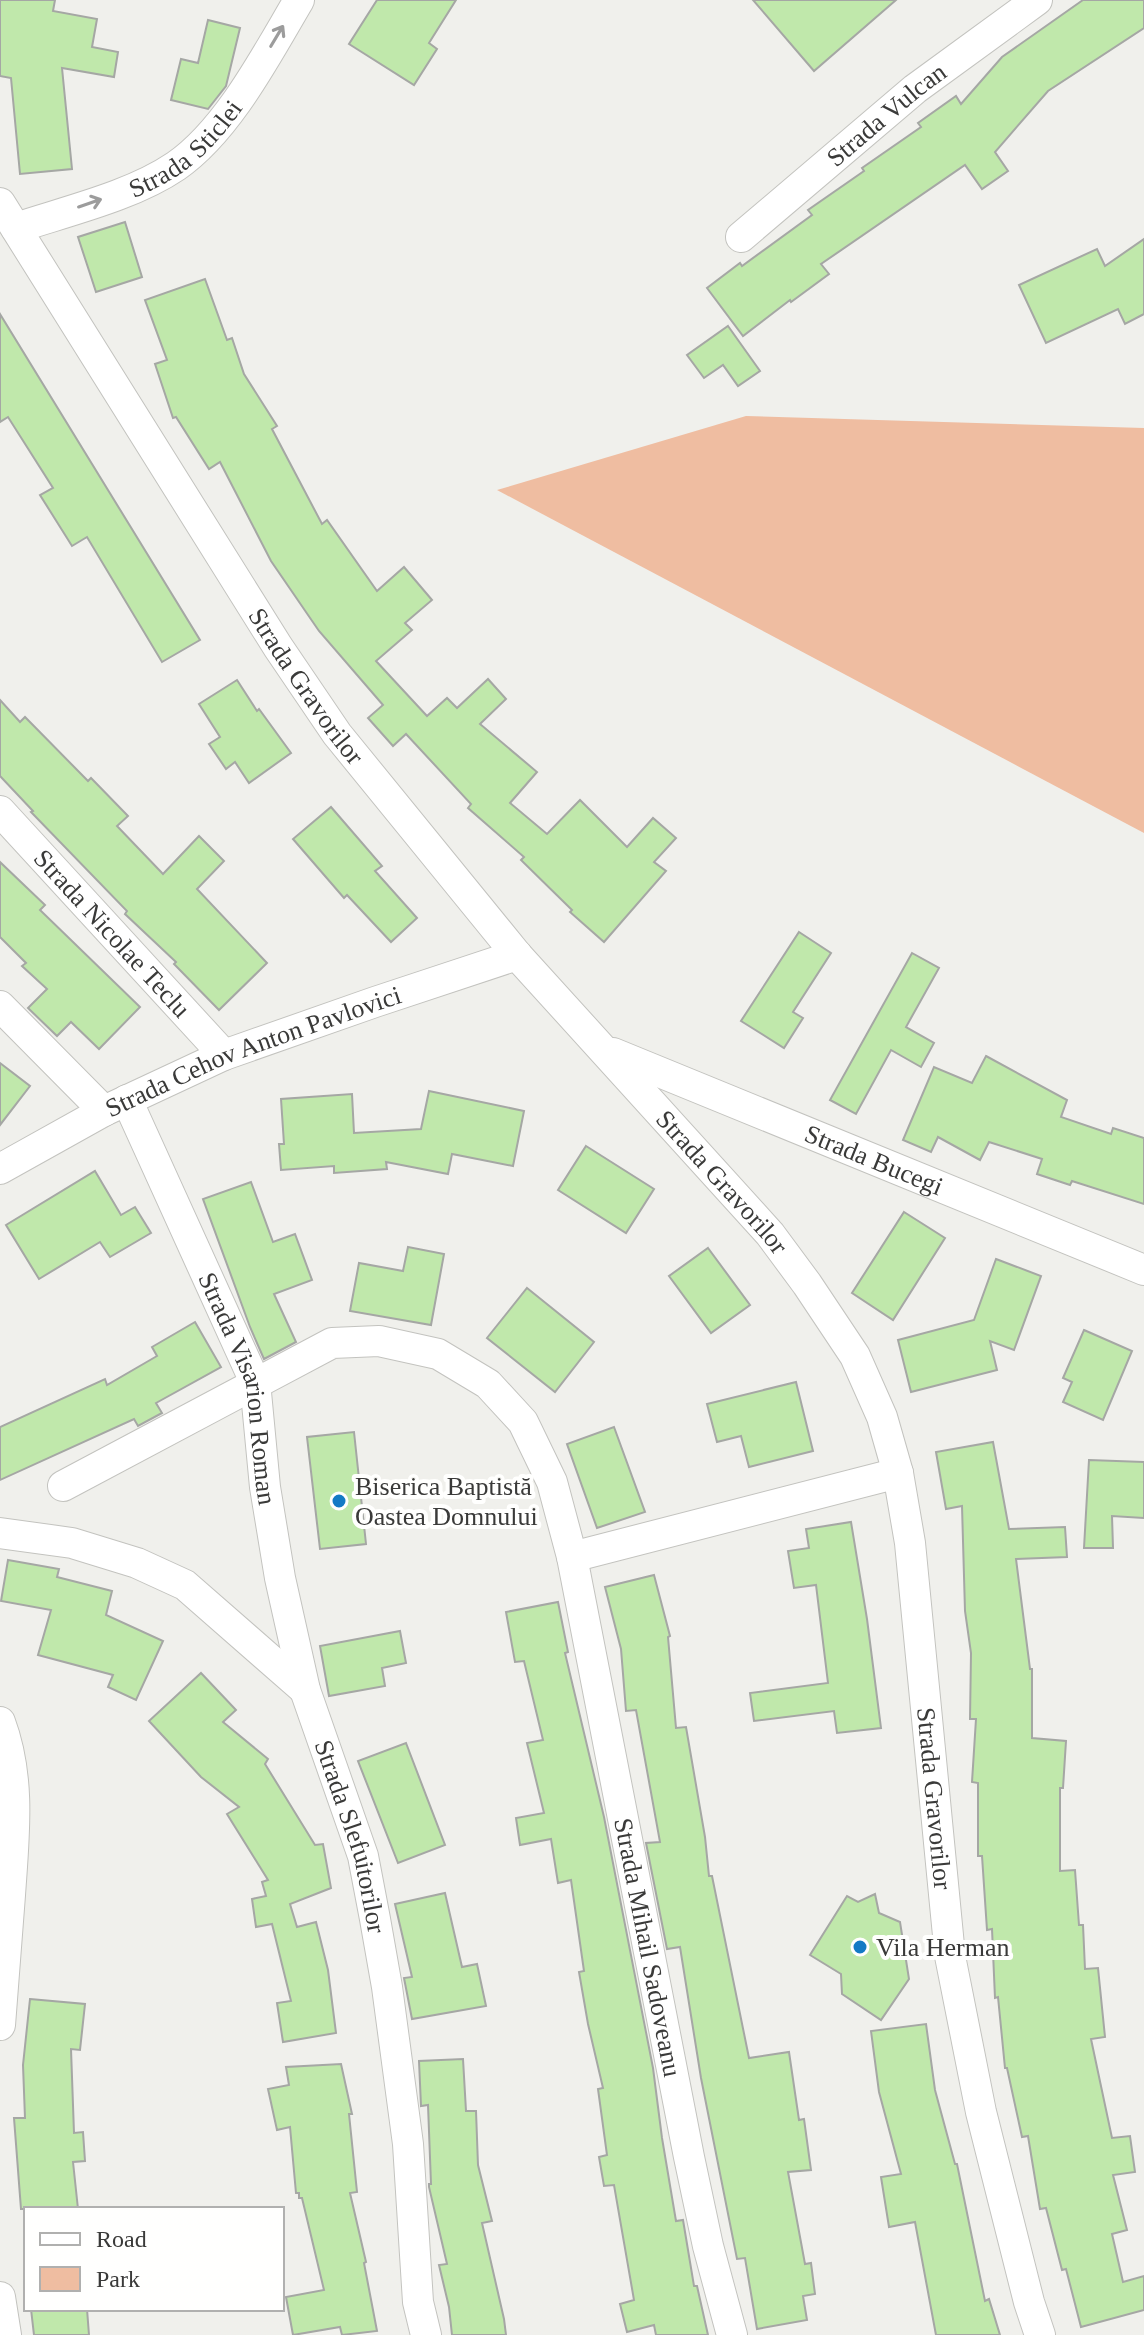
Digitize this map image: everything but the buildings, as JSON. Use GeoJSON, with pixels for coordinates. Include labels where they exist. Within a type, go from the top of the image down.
{"type":"FeatureCollection","features":[{"type":"Feature","properties":{"kind":"street","name":"Strada Sticlei"},"geometry":{"type":"LineString","coordinates":[[8,216],[141,186],[177,165],[209,136],[243,93],[299,0]]}},
{"type":"Feature","properties":{"kind":"street","name":"Strada Vulcan"},"geometry":{"type":"LineString","coordinates":[[741,237],[915,89],[1037,0]]}},
{"type":"Feature","properties":{"kind":"street","name":"Strada Gravorilor"},"geometry":{"type":"LineString","coordinates":[[8,216],[278,647],[337,734],[517,955],[770,1234],[855,1356],[882,1417],[898,1473],[910,1543],[950,1956],[981,2112],[1040,2335]]}},
{"type":"Feature","properties":{"kind":"street","name":"Strada Nicolae Teclu"},"geometry":{"type":"LineString","coordinates":[[0,811],[224,1055]]}},
{"type":"Feature","properties":{"kind":"street","name":"Strada Cehov Anton Pavlovici"},"geometry":{"type":"LineString","coordinates":[[0,1169],[115,1106],[224,1055],[517,955]]}},
{"type":"Feature","properties":{"kind":"street"},"geometry":{"type":"LineString","coordinates":[[0,1006],[115,1106]]}},
{"type":"Feature","properties":{"kind":"street","name":"Strada Bucegi"},"geometry":{"type":"LineString","coordinates":[[604,1049],[1144,1270]]}},
{"type":"Feature","properties":{"kind":"street","name":"Strada Visarion Roman"},"geometry":{"type":"LineString","coordinates":[[115,1106],[255,1382],[265,1487],[280,1578],[305,1690]]}},
{"type":"Feature","properties":{"kind":"street","name":"Strada Mihail Sadoveanu"},"geometry":{"type":"LineString","coordinates":[[63,1486],[332,1343],[379,1341],[438,1354],[488,1384],[523,1422],[552,1482],[572,1557],[692,2172],[732,2335]]}},
{"type":"Feature","properties":{"kind":"street"},"geometry":{"type":"LineString","coordinates":[[572,1557],[898,1473]]}},
{"type":"Feature","properties":{"kind":"street","name":"Strada Slefuitorilor"},"geometry":{"type":"LineString","coordinates":[[0,1533],[72,1543],[137,1563],[185,1585],[305,1690],[366,1869],[387,1987],[406,2129],[418,2302],[426,2335]]}},
{"type":"Feature","properties":{"kind":"street"},"geometry":{"type":"LineString","coordinates":[[0,1722],[6,1739],[15,1797],[0,2025]]}},
{"type":"Feature","properties":{"kind":"street"},"geometry":{"type":"LineString","coordinates":[[0,2297],[6,2335]]}},
{"type":"Feature","properties":{"kind":"green space"},"geometry":{"type":"Polygon","coordinates":[[[746,416],[1144,428],[1144,833],[497,490],[746,416]]]}},
{"type":"Feature","properties":{"kind":"place","name":"Biserica Baptistă Oastea Domnului"},"geometry":{"type":"Point","coordinates":[339,1501]}},
{"type":"Feature","properties":{"kind":"place","name":"Vila Herman"},"geometry":{"type":"Point","coordinates":[860,1947]}}]}
